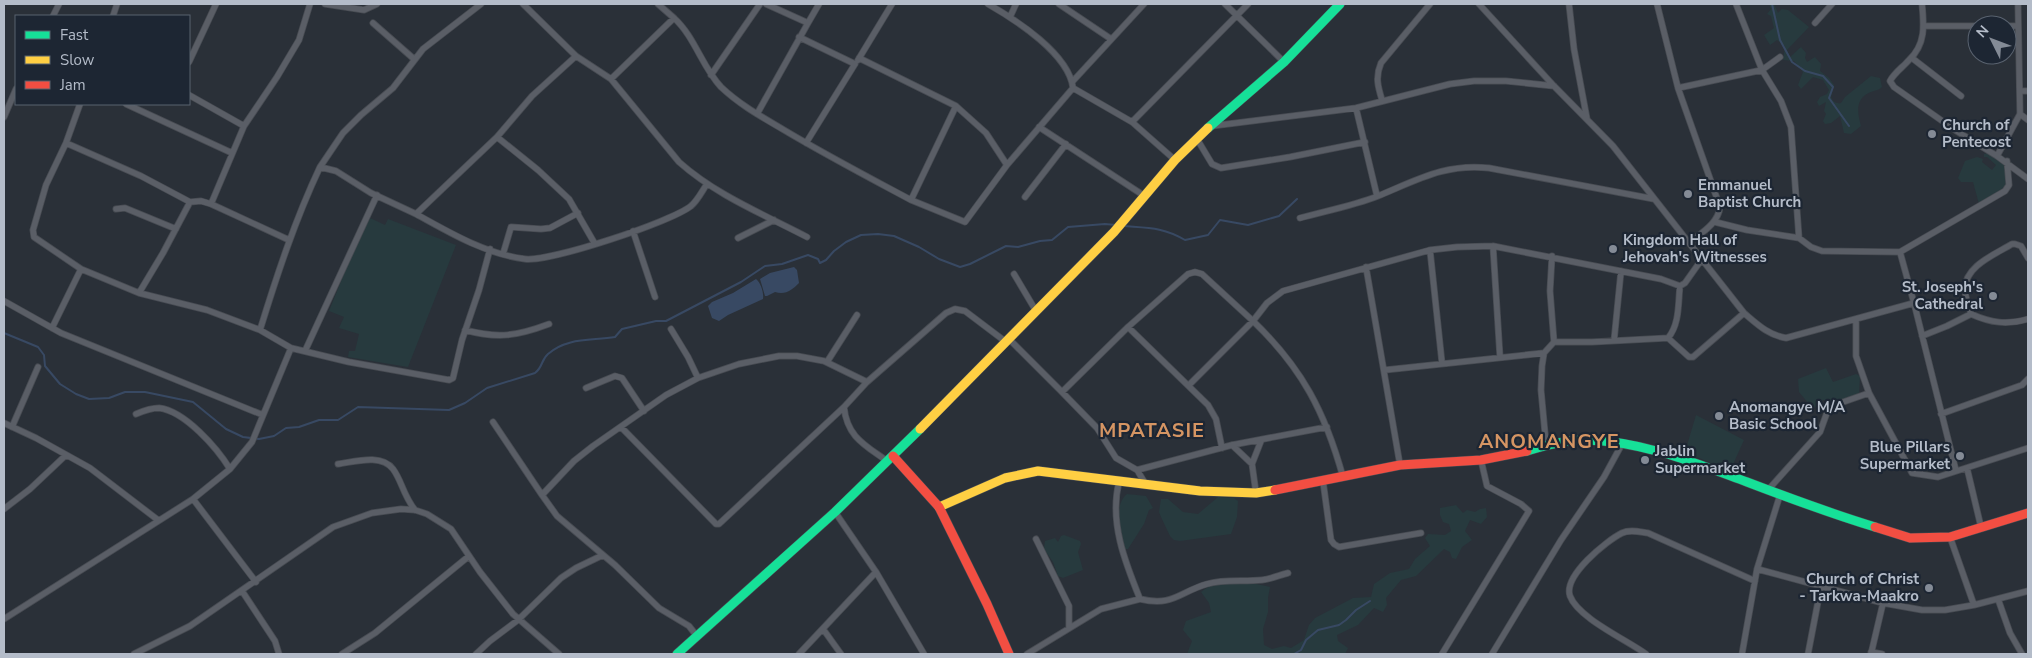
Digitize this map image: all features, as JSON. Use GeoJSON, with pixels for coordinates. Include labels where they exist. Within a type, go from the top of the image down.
{"type":"FeatureCollection","features":[{"type":"Feature","properties":{"kind":"street"},"geometry":{"type":"LineString","coordinates":[[190,60],[216,4]]}},
{"type":"Feature","properties":{"kind":"street"},"geometry":{"type":"LineString","coordinates":[[211,204],[244,126],[293,51],[303,28],[310,4]]}},
{"type":"Feature","properties":{"kind":"street"},"geometry":{"type":"LineString","coordinates":[[325,4],[364,10],[377,4]]}},
{"type":"Feature","properties":{"kind":"street"},"geometry":{"type":"LineString","coordinates":[[260,330],[289,240],[305,199],[320,167],[343,133],[393,88],[414,59],[431,42],[481,4]]}},
{"type":"Feature","properties":{"kind":"street"},"geometry":{"type":"LineString","coordinates":[[523,4],[576,56],[611,79],[679,162],[707,184],[807,237]]}},
{"type":"Feature","properties":{"kind":"street"},"geometry":{"type":"LineString","coordinates":[[658,4],[684,28],[711,75],[736,101],[806,143],[911,200],[965,222],[1007,165],[1112,38],[1144,4]]}},
{"type":"Feature","properties":{"kind":"street"},"geometry":{"type":"LineString","coordinates":[[711,75],[760,4]]}},
{"type":"Feature","properties":{"kind":"street"},"geometry":{"type":"LineString","coordinates":[[766,4],[808,23]]}},
{"type":"Feature","properties":{"kind":"street"},"geometry":{"type":"LineString","coordinates":[[757,114],[819,4]]}},
{"type":"Feature","properties":{"kind":"street"},"geometry":{"type":"LineString","coordinates":[[806,143],[892,4]]}},
{"type":"Feature","properties":{"kind":"street"},"geometry":{"type":"LineString","coordinates":[[988,4],[1010,17],[1049,48],[1066,68],[1073,85],[1132,122],[1175,160]]}},
{"type":"Feature","properties":{"kind":"street"},"geometry":{"type":"LineString","coordinates":[[1010,17],[1016,4]]}},
{"type":"Feature","properties":{"kind":"street"},"geometry":{"type":"LineString","coordinates":[[1059,4],[1112,38]]}},
{"type":"Feature","properties":{"kind":"street"},"geometry":{"type":"LineString","coordinates":[[1225,4],[1284,62]]}},
{"type":"Feature","properties":{"kind":"street"},"geometry":{"type":"LineString","coordinates":[[1132,122],[1248,4]]}},
{"type":"Feature","properties":{"kind":"street"},"geometry":{"type":"LineString","coordinates":[[677,654],[835,512],[1008,341],[1114,232],[1143,195],[1175,160],[1210,126],[1284,62],[1340,4]]}},
{"type":"Feature","properties":{"kind":"street"},"geometry":{"type":"LineString","coordinates":[[1382,100],[1377,83],[1378,70],[1381,63],[1430,4]]}},
{"type":"Feature","properties":{"kind":"street"},"geometry":{"type":"LineString","coordinates":[[1479,4],[1554,86],[1613,146],[1744,313],[1763,329],[1774,336],[1786,338],[1914,303]]}},
{"type":"Feature","properties":{"kind":"street"},"geometry":{"type":"LineString","coordinates":[[1569,4],[1574,49],[1587,119]]}},
{"type":"Feature","properties":{"kind":"street"},"geometry":{"type":"LineString","coordinates":[[1657,4],[1678,88],[1718,200],[1719,215],[1715,222],[1689,242]]}},
{"type":"Feature","properties":{"kind":"street"},"geometry":{"type":"LineString","coordinates":[[1736,4],[1762,70],[1781,101],[1791,127],[1799,238]]}},
{"type":"Feature","properties":{"kind":"street"},"geometry":{"type":"LineString","coordinates":[[1815,23],[1832,4]]}},
{"type":"Feature","properties":{"kind":"street"},"geometry":{"type":"LineString","coordinates":[[1922,4],[1924,26],[1920,44],[1912,58],[1890,81],[1894,87],[1955,130],[2007,161],[2028,179]]}},
{"type":"Feature","properties":{"kind":"street"},"geometry":{"type":"LineString","coordinates":[[1997,156],[2020,114],[2018,4]]}},
{"type":"Feature","properties":{"kind":"street"},"geometry":{"type":"LineString","coordinates":[[611,79],[674,18]]}},
{"type":"Feature","properties":{"kind":"street"},"geometry":{"type":"LineString","coordinates":[[373,23],[414,59]]}},
{"type":"Feature","properties":{"kind":"street"},"geometry":{"type":"LineString","coordinates":[[1924,26],[1967,26]]}},
{"type":"Feature","properties":{"kind":"street"},"geometry":{"type":"LineString","coordinates":[[799,37],[856,64]]}},
{"type":"Feature","properties":{"kind":"street"},"geometry":{"type":"LineString","coordinates":[[416,214],[497,137],[532,96],[576,56]]}},
{"type":"Feature","properties":{"kind":"street"},"geometry":{"type":"LineString","coordinates":[[1678,88],[1762,70],[1780,57]]}},
{"type":"Feature","properties":{"kind":"street"},"geometry":{"type":"LineString","coordinates":[[860,58],[956,106],[986,132],[1007,165]]}},
{"type":"Feature","properties":{"kind":"street"},"geometry":{"type":"LineString","coordinates":[[1912,58],[1960,96]]}},
{"type":"Feature","properties":{"kind":"street"},"geometry":{"type":"LineString","coordinates":[[1210,126],[1356,108],[1450,84],[1474,81],[1506,81],[1554,86]]}},
{"type":"Feature","properties":{"kind":"street"},"geometry":{"type":"LineString","coordinates":[[4,117],[15,91]]}},
{"type":"Feature","properties":{"kind":"street"},"geometry":{"type":"LineString","coordinates":[[2020,91],[2028,91]]}},
{"type":"Feature","properties":{"kind":"street"},"geometry":{"type":"LineString","coordinates":[[190,96],[244,126]]}},
{"type":"Feature","properties":{"kind":"street"},"geometry":{"type":"LineString","coordinates":[[80,105],[66,143],[46,185],[33,230],[34,237],[81,269],[139,293],[207,310],[260,330],[291,348],[349,362],[449,380],[455,375],[465,330],[480,290],[490,250]]}},
{"type":"Feature","properties":{"kind":"street"},"geometry":{"type":"LineString","coordinates":[[128,105],[232,153]]}},
{"type":"Feature","properties":{"kind":"street"},"geometry":{"type":"LineString","coordinates":[[911,200],[956,106]]}},
{"type":"Feature","properties":{"kind":"street"},"geometry":{"type":"LineString","coordinates":[[1356,108],[1376,196]]}},
{"type":"Feature","properties":{"kind":"street"},"geometry":{"type":"LineString","coordinates":[[2020,114],[2028,120]]}},
{"type":"Feature","properties":{"kind":"street"},"geometry":{"type":"LineString","coordinates":[[1040,127],[1143,195]]}},
{"type":"Feature","properties":{"kind":"street"},"geometry":{"type":"LineString","coordinates":[[497,137],[555,185],[569,200],[595,244]]}},
{"type":"Feature","properties":{"kind":"street"},"geometry":{"type":"LineString","coordinates":[[1197,139],[1212,164],[1221,168],[1365,142]]}},
{"type":"Feature","properties":{"kind":"street"},"geometry":{"type":"LineString","coordinates":[[66,143],[141,176],[190,202],[201,201],[211,204],[289,240]]}},
{"type":"Feature","properties":{"kind":"street"},"geometry":{"type":"LineString","coordinates":[[1025,197],[1066,144]]}},
{"type":"Feature","properties":{"kind":"street"},"geometry":{"type":"LineString","coordinates":[[1715,222],[1747,230],[1799,238],[1822,251],[1900,252],[2005,191],[2009,185],[2007,161]]}},
{"type":"Feature","properties":{"kind":"street"},"geometry":{"type":"LineString","coordinates":[[1300,218],[1376,196],[1429,174],[1446,169],[1474,166],[1654,199]]}},
{"type":"Feature","properties":{"kind":"street"},"geometry":{"type":"LineString","coordinates":[[320,167],[336,171],[455,237],[490,250],[525,259],[536,259],[595,244],[679,213],[695,202],[707,184]]}},
{"type":"Feature","properties":{"kind":"street"},"geometry":{"type":"LineString","coordinates":[[305,351],[377,195]]}},
{"type":"Feature","properties":{"kind":"street"},"geometry":{"type":"LineString","coordinates":[[139,293],[190,202]]}},
{"type":"Feature","properties":{"kind":"street"},"geometry":{"type":"LineString","coordinates":[[116,209],[125,208],[176,229]]}},
{"type":"Feature","properties":{"kind":"street"},"geometry":{"type":"LineString","coordinates":[[503,254],[511,227],[550,228],[578,213]]}},
{"type":"Feature","properties":{"kind":"street"},"geometry":{"type":"LineString","coordinates":[[738,238],[774,220]]}},
{"type":"Feature","properties":{"kind":"street"},"geometry":{"type":"LineString","coordinates":[[633,231],[655,297]]}},
{"type":"Feature","properties":{"kind":"street"},"geometry":{"type":"LineString","coordinates":[[1970,314],[1965,290],[1969,276],[1974,269],[2015,244],[2021,246],[2028,258]]}},
{"type":"Feature","properties":{"kind":"street"},"geometry":{"type":"LineString","coordinates":[[1189,385],[1253,321],[1267,303],[1283,291],[1430,250],[1493,246],[1552,256],[1661,279],[1680,286]]}},
{"type":"Feature","properties":{"kind":"street"},"geometry":{"type":"LineString","coordinates":[[1493,246],[1500,357]]}},
{"type":"Feature","properties":{"kind":"street"},"geometry":{"type":"LineString","coordinates":[[1430,250],[1442,363]]}},
{"type":"Feature","properties":{"kind":"street"},"geometry":{"type":"LineString","coordinates":[[1900,252],[1956,471]]}},
{"type":"Feature","properties":{"kind":"street"},"geometry":{"type":"LineString","coordinates":[[1546,444],[1541,390],[1544,353],[1554,342],[1550,291],[1552,256]]}},
{"type":"Feature","properties":{"kind":"street"},"geometry":{"type":"LineString","coordinates":[[1680,286],[1685,283],[1702,259]]}},
{"type":"Feature","properties":{"kind":"street"},"geometry":{"type":"LineString","coordinates":[[1366,267],[1400,465]]}},
{"type":"Feature","properties":{"kind":"street"},"geometry":{"type":"LineString","coordinates":[[52,328],[81,269]]}},
{"type":"Feature","properties":{"kind":"street"},"geometry":{"type":"LineString","coordinates":[[1614,341],[1621,271]]}},
{"type":"Feature","properties":{"kind":"street"},"geometry":{"type":"LineString","coordinates":[[1062,392],[1128,327],[1188,274],[1195,272],[1202,274],[1253,321],[1295,367],[1308,387],[1326,426],[1343,477]]}},
{"type":"Feature","properties":{"kind":"street"},"geometry":{"type":"LineString","coordinates":[[1014,274],[1036,312]]}},
{"type":"Feature","properties":{"kind":"street"},"geometry":{"type":"LineString","coordinates":[[1668,338],[1676,323],[1680,286]]}},
{"type":"Feature","properties":{"kind":"street"},"geometry":{"type":"LineString","coordinates":[[4,301],[52,328],[263,415]]}},
{"type":"Feature","properties":{"kind":"street"},"geometry":{"type":"LineString","coordinates":[[621,427],[716,524],[719,524],[844,407],[867,382],[946,313],[955,308],[965,311],[1008,341],[1098,428],[1116,458],[1137,470],[1145,483]]}},
{"type":"Feature","properties":{"kind":"street"},"geometry":{"type":"LineString","coordinates":[[1554,342],[1668,338],[1689,357],[1693,358],[1744,313]]}},
{"type":"Feature","properties":{"kind":"street"},"geometry":{"type":"LineString","coordinates":[[1922,336],[1970,314],[1992,322],[2011,324],[2028,319]]}},
{"type":"Feature","properties":{"kind":"street"},"geometry":{"type":"LineString","coordinates":[[826,362],[857,315]]}},
{"type":"Feature","properties":{"kind":"street"},"geometry":{"type":"LineString","coordinates":[[1856,320],[1856,356],[1869,393],[1912,473],[1938,477],[2028,448]]}},
{"type":"Feature","properties":{"kind":"street"},"geometry":{"type":"LineString","coordinates":[[465,330],[487,336],[508,336],[549,324]]}},
{"type":"Feature","properties":{"kind":"street"},"geometry":{"type":"LineString","coordinates":[[1128,327],[1189,385],[1213,412],[1222,448]]}},
{"type":"Feature","properties":{"kind":"street"},"geometry":{"type":"LineString","coordinates":[[671,329],[688,356],[698,378]]}},
{"type":"Feature","properties":{"kind":"street"},"geometry":{"type":"LineString","coordinates":[[4,619],[193,499],[230,469],[256,435],[291,348]]}},
{"type":"Feature","properties":{"kind":"street"},"geometry":{"type":"LineString","coordinates":[[1385,370],[1544,353]]}},
{"type":"Feature","properties":{"kind":"street"},"geometry":{"type":"LineString","coordinates":[[542,495],[574,461],[644,411],[683,385],[698,378],[739,364],[779,356],[810,357],[826,362],[867,382]]}},
{"type":"Feature","properties":{"kind":"street"},"geometry":{"type":"LineString","coordinates":[[12,427],[38,367]]}},
{"type":"Feature","properties":{"kind":"street"},"geometry":{"type":"LineString","coordinates":[[586,388],[615,376],[622,378],[644,411]]}},
{"type":"Feature","properties":{"kind":"street"},"geometry":{"type":"LineString","coordinates":[[1941,414],[2022,385],[2028,378]]}},
{"type":"Feature","properties":{"kind":"street"},"geometry":{"type":"LineString","coordinates":[[1768,490],[1820,432],[1829,408],[1869,393]]}},
{"type":"Feature","properties":{"kind":"street"},"geometry":{"type":"LineString","coordinates":[[844,407],[847,425],[852,434],[890,458],[939,507],[988,604],[1010,654]]}},
{"type":"Feature","properties":{"kind":"street"},"geometry":{"type":"LineString","coordinates":[[136,414],[157,408],[172,412],[202,434],[230,469]]}},
{"type":"Feature","properties":{"kind":"street"},"geometry":{"type":"LineString","coordinates":[[493,422],[557,516],[603,555],[654,604],[689,626],[696,635]]}},
{"type":"Feature","properties":{"kind":"street"},"geometry":{"type":"LineString","coordinates":[[4,423],[66,455],[105,478],[158,520]]}},
{"type":"Feature","properties":{"kind":"street"},"geometry":{"type":"LineString","coordinates":[[1137,470],[1232,445],[1261,441],[1326,426]]}},
{"type":"Feature","properties":{"kind":"street"},"geometry":{"type":"LineString","coordinates":[[939,507],[986,485],[1022,473],[1038,471],[1200,491],[1256,493],[1292,488],[1400,465],[1481,460],[1517,454],[1546,444],[1584,440],[1622,444],[1672,454],[1780,495],[1895,535],[1910,538],[1950,537],[2028,513]]}},
{"type":"Feature","properties":{"kind":"street"},"geometry":{"type":"LineString","coordinates":[[1256,493],[1252,464],[1261,441]]}},
{"type":"Feature","properties":{"kind":"street"},"geometry":{"type":"LineString","coordinates":[[1492,654],[1561,540],[1604,477],[1622,444]]}},
{"type":"Feature","properties":{"kind":"street"},"geometry":{"type":"LineString","coordinates":[[1232,445],[1252,464]]}},
{"type":"Feature","properties":{"kind":"street"},"geometry":{"type":"LineString","coordinates":[[4,509],[66,455]]}},
{"type":"Feature","properties":{"kind":"street"},"geometry":{"type":"LineString","coordinates":[[338,464],[371,460],[385,462],[393,469],[406,499],[415,510]]}},
{"type":"Feature","properties":{"kind":"street"},"geometry":{"type":"LineString","coordinates":[[1442,654],[1529,511],[1521,504],[1487,486],[1481,460]]}},
{"type":"Feature","properties":{"kind":"street"},"geometry":{"type":"LineString","coordinates":[[1967,468],[1980,527]]}},
{"type":"Feature","properties":{"kind":"street"},"geometry":{"type":"LineString","coordinates":[[1323,481],[1334,544],[1339,546],[1421,533]]}},
{"type":"Feature","properties":{"kind":"street"},"geometry":{"type":"LineString","coordinates":[[1119,482],[1116,505],[1121,548],[1140,599]]}},
{"type":"Feature","properties":{"kind":"street"},"geometry":{"type":"LineString","coordinates":[[1742,654],[1755,581],[1780,495]]}},
{"type":"Feature","properties":{"kind":"street"},"geometry":{"type":"LineString","coordinates":[[193,499],[256,582]]}},
{"type":"Feature","properties":{"kind":"street"},"geometry":{"type":"LineString","coordinates":[[134,654],[190,626],[342,522],[384,510],[415,510],[427,514],[452,530],[469,556],[518,620],[560,654]]}},
{"type":"Feature","properties":{"kind":"street"},"geometry":{"type":"LineString","coordinates":[[835,512],[876,572],[924,654]]}},
{"type":"Feature","properties":{"kind":"street"},"geometry":{"type":"LineString","coordinates":[[1646,654],[1590,618],[1576,605],[1570,596],[1570,584],[1574,576],[1600,548],[1623,532],[1648,533],[1755,581]]}},
{"type":"Feature","properties":{"kind":"street"},"geometry":{"type":"LineString","coordinates":[[1950,537],[1974,605]]}},
{"type":"Feature","properties":{"kind":"street"},"geometry":{"type":"LineString","coordinates":[[1036,539],[1069,606],[1069,628]]}},
{"type":"Feature","properties":{"kind":"street"},"geometry":{"type":"LineString","coordinates":[[476,654],[518,620],[561,578],[576,568],[603,555]]}},
{"type":"Feature","properties":{"kind":"street"},"geometry":{"type":"LineString","coordinates":[[342,654],[375,633],[469,556]]}},
{"type":"Feature","properties":{"kind":"street"},"geometry":{"type":"LineString","coordinates":[[1758,570],[1883,603],[1922,610],[1945,610],[1974,605],[2028,591]]}},
{"type":"Feature","properties":{"kind":"street"},"geometry":{"type":"LineString","coordinates":[[799,654],[876,572]]}},
{"type":"Feature","properties":{"kind":"street"},"geometry":{"type":"LineString","coordinates":[[1027,654],[1101,609],[1140,599],[1164,602],[1180,597],[1207,584],[1264,580],[1288,573]]}},
{"type":"Feature","properties":{"kind":"street"},"geometry":{"type":"LineString","coordinates":[[1808,654],[1821,586]]}},
{"type":"Feature","properties":{"kind":"street"},"geometry":{"type":"LineString","coordinates":[[242,591],[275,641],[279,654]]}},
{"type":"Feature","properties":{"kind":"street"},"geometry":{"type":"LineString","coordinates":[[1998,599],[2010,633],[2022,654]]}},
{"type":"Feature","properties":{"kind":"street"},"geometry":{"type":"LineString","coordinates":[[1882,654],[1871,653],[1883,603]]}},
{"type":"Feature","properties":{"kind":"street"},"geometry":{"type":"LineString","coordinates":[[823,629],[841,654]]}},
{"type":"Feature","properties":{"kind":"green space"},"geometry":{"type":"Polygon","coordinates":[[[1769,4],[1774,4],[1778,13],[1782,9],[1788,10],[1809,27],[1787,50],[1790,57],[1801,47],[1806,53],[1805,58],[1807,62],[1815,57],[1821,64],[1820,71],[1834,85],[1831,97],[1835,102],[1841,103],[1845,97],[1871,76],[1880,78],[1882,87],[1862,98],[1858,106],[1861,126],[1851,134],[1844,133],[1840,116],[1831,123],[1825,124],[1823,121],[1826,114],[1824,111],[1826,102],[1819,106],[1817,102],[1829,90],[1823,80],[1813,77],[1801,89],[1798,85],[1803,72],[1794,61],[1783,60],[1785,46],[1777,40],[1770,45],[1764,35],[1774,28],[1771,16],[1767,14],[1771,9],[1769,4]]]}},
{"type":"Feature","properties":{"kind":"green space"},"geometry":{"type":"Polygon","coordinates":[[[1988,153],[2004,165],[2007,184],[1998,194],[1979,204],[1973,182],[1961,182],[1958,178],[1965,161],[1977,157],[1983,159],[1982,162],[1992,170],[1996,165],[1987,157],[1984,157],[1984,154],[1988,153]]]}},
{"type":"Feature","properties":{"kind":"green space"},"geometry":{"type":"Polygon","coordinates":[[[370,218],[385,225],[388,219],[456,245],[408,367],[348,357],[349,351],[355,351],[359,334],[339,328],[344,317],[329,311],[354,249],[370,218]]]}},
{"type":"Feature","properties":{"kind":"green space"},"geometry":{"type":"Polygon","coordinates":[[[1826,368],[1833,382],[1856,374],[1860,376],[1859,394],[1841,400],[1823,400],[1813,409],[1799,392],[1798,379],[1826,368]]]}},
{"type":"Feature","properties":{"kind":"green space"},"geometry":{"type":"Polygon","coordinates":[[[1696,415],[1744,440],[1730,471],[1685,452],[1696,415]]]}},
{"type":"Feature","properties":{"kind":"green space"},"geometry":{"type":"Polygon","coordinates":[[[1127,494],[1146,496],[1153,508],[1149,510],[1144,524],[1128,549],[1123,549],[1119,510],[1123,498],[1127,494]]]}},
{"type":"Feature","properties":{"kind":"green space"},"geometry":{"type":"Polygon","coordinates":[[[1218,497],[1234,498],[1238,501],[1237,517],[1231,534],[1180,541],[1174,540],[1170,536],[1159,512],[1161,499],[1168,499],[1183,512],[1198,514],[1218,497]]]}},
{"type":"Feature","properties":{"kind":"green space"},"geometry":{"type":"Polygon","coordinates":[[[1456,505],[1463,513],[1467,510],[1475,512],[1486,508],[1487,517],[1481,524],[1470,520],[1465,531],[1472,540],[1462,547],[1456,559],[1452,558],[1450,552],[1444,549],[1416,576],[1401,580],[1386,598],[1387,605],[1383,612],[1374,608],[1358,625],[1337,635],[1338,641],[1348,648],[1345,654],[1187,654],[1192,641],[1183,630],[1186,621],[1211,612],[1209,603],[1201,592],[1208,587],[1234,582],[1270,587],[1268,612],[1263,629],[1264,645],[1272,649],[1284,646],[1291,648],[1304,640],[1309,625],[1315,618],[1353,598],[1371,597],[1374,584],[1390,573],[1409,569],[1415,559],[1430,546],[1425,538],[1428,534],[1445,535],[1451,531],[1449,524],[1443,522],[1440,508],[1456,505]]]}},
{"type":"Feature","properties":{"kind":"green space"},"geometry":{"type":"Polygon","coordinates":[[[1064,535],[1080,541],[1081,544],[1078,552],[1083,570],[1063,578],[1058,576],[1053,562],[1044,549],[1045,541],[1055,538],[1058,542],[1061,536],[1064,535]]]}},
{"type":"Feature","properties":{"kind":"water"},"geometry":{"type":"Polygon","coordinates":[[[794,267],[797,270],[799,283],[794,288],[782,293],[775,292],[765,296],[760,279],[770,273],[794,267]]]}},
{"type":"Feature","properties":{"kind":"water"},"geometry":{"type":"Polygon","coordinates":[[[756,279],[762,288],[763,299],[719,321],[712,318],[708,306],[712,302],[733,293],[756,279]]]}},
{"type":"Feature","properties":{"kind":"waterway"},"geometry":{"type":"LineString","coordinates":[[1772,4],[1780,40],[1792,62],[1805,71],[1823,76],[1833,87],[1829,98],[1849,126]]}},
{"type":"Feature","properties":{"kind":"waterway"},"geometry":{"type":"LineString","coordinates":[[1123,226],[1162,230],[1185,240],[1208,235],[1220,220],[1248,225],[1279,216],[1297,199]]}},
{"type":"Feature","properties":{"kind":"waterway"},"geometry":{"type":"LineString","coordinates":[[4,333],[38,347],[44,355],[45,366],[60,384],[76,394],[89,399],[109,398],[125,392],[145,392],[193,402],[226,429],[243,437],[259,439],[274,436],[286,428],[299,427],[319,420],[338,420],[358,407],[449,410],[465,403],[487,388],[535,373],[548,354],[563,345],[571,342],[615,337],[622,329],[656,321],[666,321],[741,282],[765,266],[782,264],[808,255],[818,259],[820,263],[846,242],[861,235],[878,234],[894,236],[919,247],[939,259],[960,267],[1006,246],[1018,247],[1052,240],[1068,227],[1116,225]]}},
{"type":"Feature","properties":{"kind":"waterway"},"geometry":{"type":"LineString","coordinates":[[1294,654],[1301,650],[1306,640],[1318,630],[1339,625],[1370,601]]}},
{"type":"Feature","properties":{"kind":"traffic: fast"},"geometry":{"type":"LineString","coordinates":[[1208,128],[1284,62],[1340,4]]}},
{"type":"Feature","properties":{"kind":"traffic: fast"},"geometry":{"type":"LineString","coordinates":[[677,654],[835,512],[920,429]]}},
{"type":"Feature","properties":{"kind":"traffic: fast"},"geometry":{"type":"LineString","coordinates":[[1527,451],[1571,441],[1607,441],[1627,444],[1668,454],[1875,527]]}},
{"type":"Feature","properties":{"kind":"traffic: slow"},"geometry":{"type":"LineString","coordinates":[[920,429],[1114,232],[1175,160],[1208,128]]}},
{"type":"Feature","properties":{"kind":"traffic: slow"},"geometry":{"type":"LineString","coordinates":[[939,507],[1005,478],[1038,471],[1200,491],[1256,493],[1275,490]]}},
{"type":"Feature","properties":{"kind":"traffic: jam"},"geometry":{"type":"LineString","coordinates":[[1275,490],[1400,465],[1481,460],[1527,451]]}},
{"type":"Feature","properties":{"kind":"traffic: jam"},"geometry":{"type":"LineString","coordinates":[[893,456],[939,507],[987,604],[1009,654]]}},
{"type":"Feature","properties":{"kind":"traffic: jam"},"geometry":{"type":"LineString","coordinates":[[1875,527],[1910,538],[1950,537],[2028,513]]}},
{"type":"Feature","properties":{"kind":"place","name":"Church of Pentecost"},"geometry":{"type":"Point","coordinates":[1932,134]}},
{"type":"Feature","properties":{"kind":"place","name":"Emmanuel Baptist Church"},"geometry":{"type":"Point","coordinates":[1688,194]}},
{"type":"Feature","properties":{"kind":"place","name":"Kingdom Hall of Jehovah's Witnesses"},"geometry":{"type":"Point","coordinates":[1613,249]}},
{"type":"Feature","properties":{"kind":"place","name":"St. Joseph's Cathedral"},"geometry":{"type":"Point","coordinates":[1993,296]}},
{"type":"Feature","properties":{"kind":"place","name":"Anomangye M/A Basic School"},"geometry":{"type":"Point","coordinates":[1719,416]}},
{"type":"Feature","properties":{"kind":"place","name":"Blue Pillars Supermarket"},"geometry":{"type":"Point","coordinates":[1960,456]}},
{"type":"Feature","properties":{"kind":"place","name":"Jablin Supermarket"},"geometry":{"type":"Point","coordinates":[1645,460]}},
{"type":"Feature","properties":{"kind":"place","name":"Church of Christ - Tarkwa-Maakro"},"geometry":{"type":"Point","coordinates":[1929,588]}},
{"type":"Feature","properties":{"kind":"district","name":"MPATASIE"},"geometry":{"type":"Point","coordinates":[1152,430]}},
{"type":"Feature","properties":{"kind":"district","name":"ANOMANGYE"},"geometry":{"type":"Point","coordinates":[1549,441]}}]}
